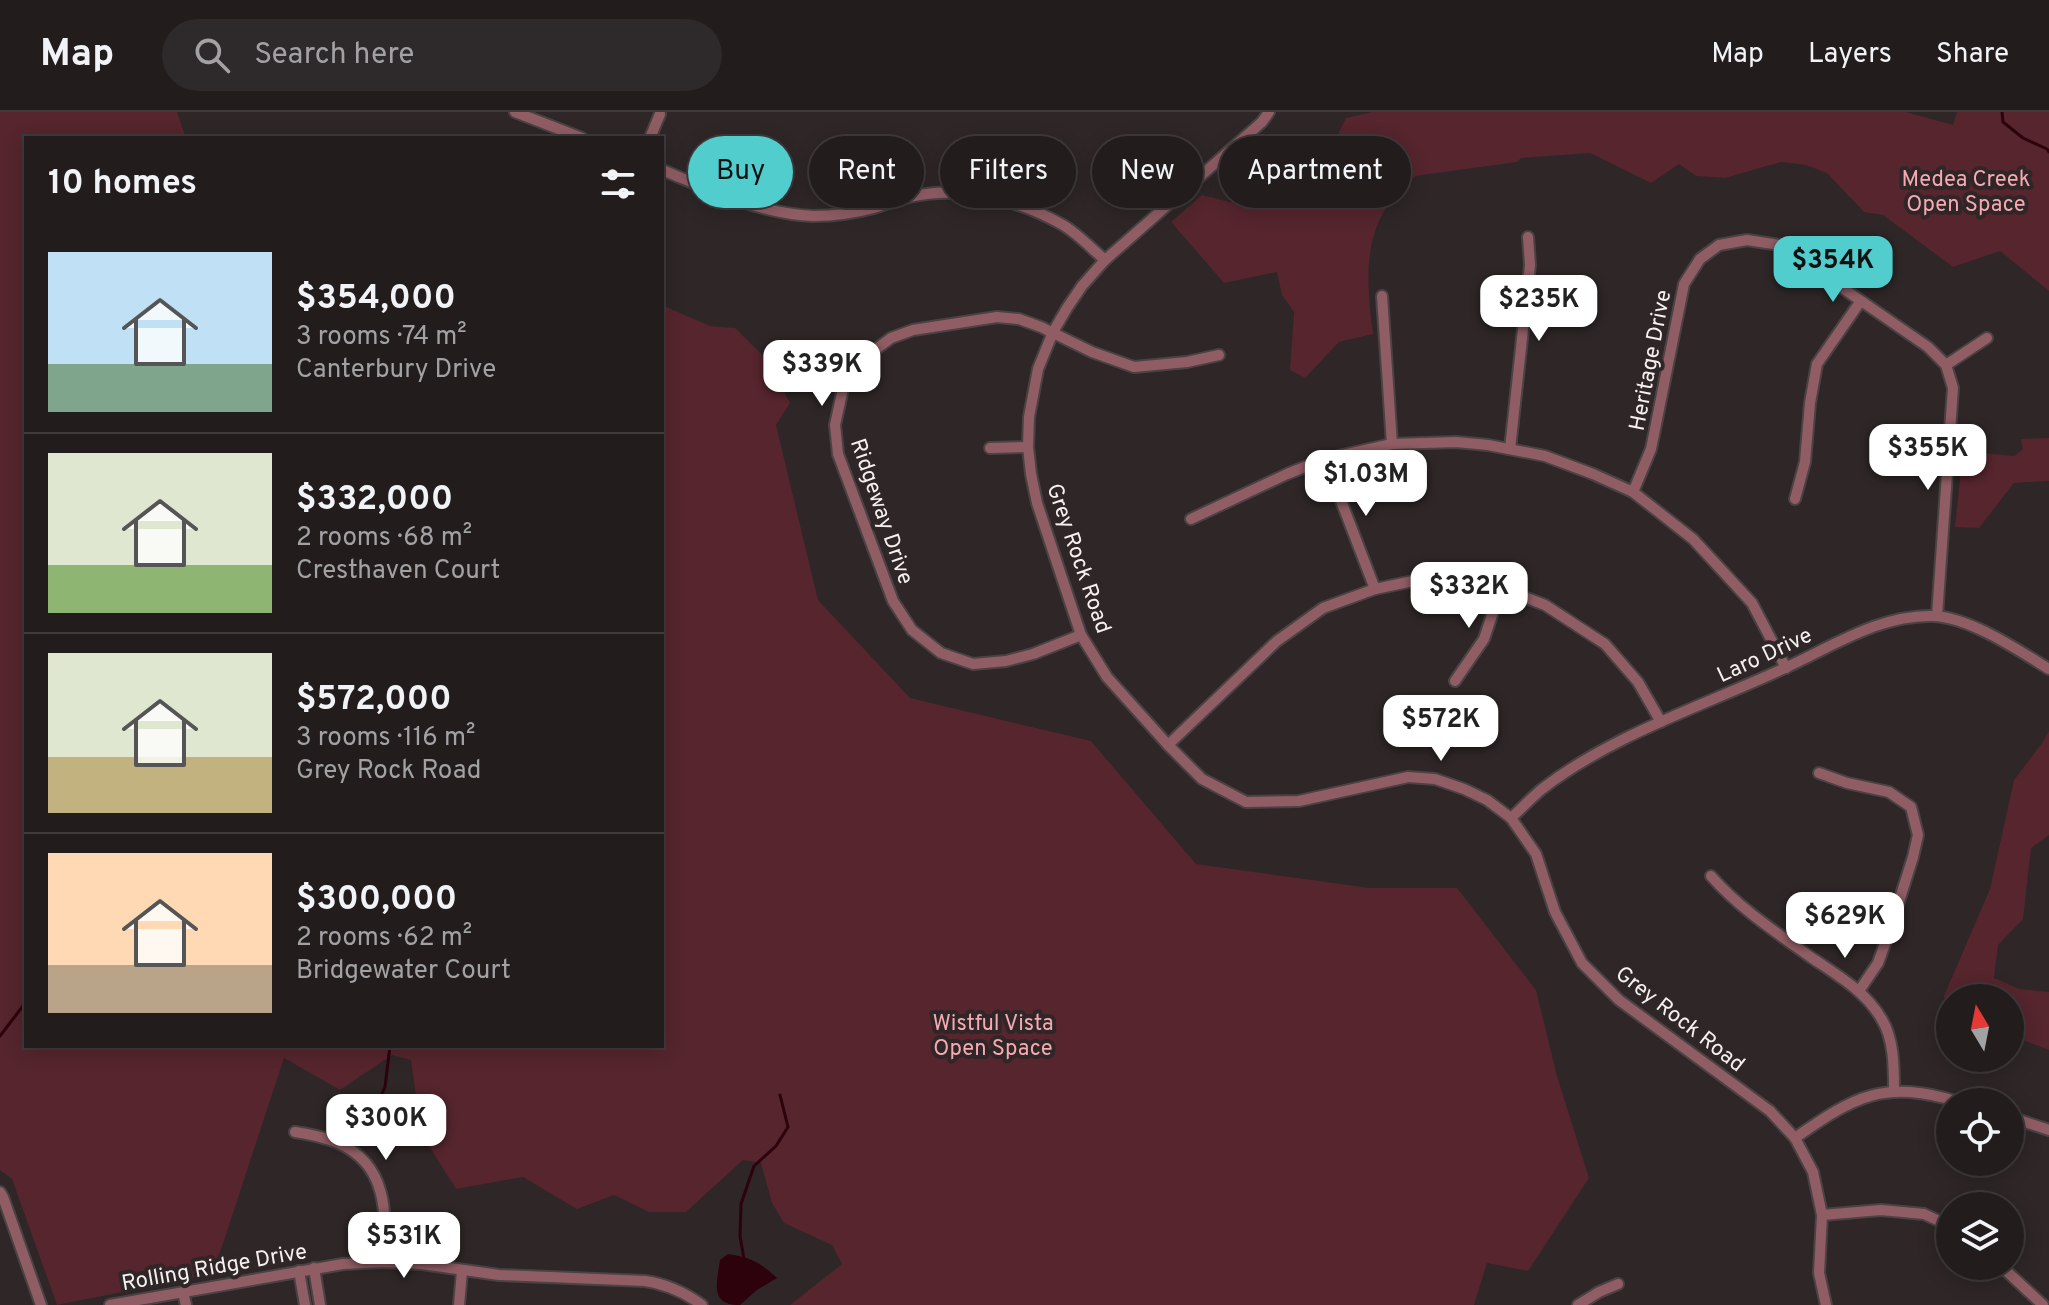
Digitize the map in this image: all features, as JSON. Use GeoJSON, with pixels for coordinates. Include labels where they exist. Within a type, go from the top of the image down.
{"type":"FeatureCollection","features":[{"type":"Feature","properties":{"kind":"street"},"geometry":{"type":"LineString","coordinates":[[515,112],[577,136]]}},
{"type":"Feature","properties":{"kind":"street","name":"Grey Rock Road"},"geometry":{"type":"LineString","coordinates":[[1269,112],[1262,122],[1105,260],[1082,286],[1053,332],[1038,369],[1028,447],[1037,503],[1081,635],[1107,677],[1168,745],[1202,779],[1246,802],[1299,801],[1408,777],[1435,779],[1464,789],[1487,800],[1511,818],[1536,854],[1555,912],[1582,963],[1619,1000],[1770,1111],[1795,1138],[1813,1172],[1822,1215],[1819,1273],[1826,1305]]}},
{"type":"Feature","properties":{"kind":"street"},"geometry":{"type":"LineString","coordinates":[[651,136],[660,114]]}},
{"type":"Feature","properties":{"kind":"street"},"geometry":{"type":"LineString","coordinates":[[664,171],[751,205],[798,215],[851,213],[909,197],[943,192],[991,197],[1024,207],[1065,226],[1105,260]]}},
{"type":"Feature","properties":{"kind":"street"},"geometry":{"type":"LineString","coordinates":[[1510,449],[1530,265],[1528,237]]}},
{"type":"Feature","properties":{"kind":"street","name":"Heritage Drive"},"geometry":{"type":"LineString","coordinates":[[1633,492],[1651,449],[1684,284],[1700,259],[1719,245],[1747,240],[1780,245],[1860,302]]}},
{"type":"Feature","properties":{"kind":"street"},"geometry":{"type":"LineString","coordinates":[[1382,296],[1392,444]]}},
{"type":"Feature","properties":{"kind":"street"},"geometry":{"type":"LineString","coordinates":[[1795,499],[1805,462],[1817,364],[1860,302],[1928,347],[1946,365],[1953,388],[1937,616]]}},
{"type":"Feature","properties":{"kind":"street","name":"Ridgeway Drive"},"geometry":{"type":"LineString","coordinates":[[1081,635],[1033,654],[1006,661],[973,664],[941,653],[912,630],[893,601],[838,454],[835,425],[844,384],[863,359],[891,338],[913,330],[997,317],[1019,319],[1134,367],[1219,355]]}},
{"type":"Feature","properties":{"kind":"street"},"geometry":{"type":"LineString","coordinates":[[1946,365],[1987,338]]}},
{"type":"Feature","properties":{"kind":"street"},"geometry":{"type":"LineString","coordinates":[[1191,519],[1325,459],[1392,444],[1456,442],[1545,456],[1633,492],[1693,539],[1752,603],[1786,668]]}},
{"type":"Feature","properties":{"kind":"street"},"geometry":{"type":"LineString","coordinates":[[990,448],[1028,447]]}},
{"type":"Feature","properties":{"kind":"street"},"geometry":{"type":"LineString","coordinates":[[1325,459],[1375,589]]}},
{"type":"Feature","properties":{"kind":"street"},"geometry":{"type":"LineString","coordinates":[[1168,745],[1277,641],[1323,608],[1375,589],[1413,581],[1462,581],[1501,588],[1545,605],[1605,644],[1638,682],[1661,722]]}},
{"type":"Feature","properties":{"kind":"street"},"geometry":{"type":"LineString","coordinates":[[1455,681],[1484,639],[1501,588]]}},
{"type":"Feature","properties":{"kind":"street","name":"Laro Drive"},"geometry":{"type":"LineString","coordinates":[[1511,818],[1542,789],[1579,765],[1661,722],[1875,626],[1907,618],[1937,616],[1979,628],[2049,669]]}},
{"type":"Feature","properties":{"kind":"street"},"geometry":{"type":"LineString","coordinates":[[1819,773],[1889,792],[1911,807],[1918,835],[1878,963],[1859,991]]}},
{"type":"Feature","properties":{"kind":"street"},"geometry":{"type":"LineString","coordinates":[[1711,876],[1726,894],[1859,991],[1883,1020],[1894,1056],[1894,1090]]}},
{"type":"Feature","properties":{"kind":"street"},"geometry":{"type":"LineString","coordinates":[[1795,1138],[1859,1098],[1894,1090],[1936,1096]]}},
{"type":"Feature","properties":{"kind":"street"},"geometry":{"type":"LineString","coordinates":[[2024,1122],[2049,1130]]}},
{"type":"Feature","properties":{"kind":"street"},"geometry":{"type":"LineString","coordinates":[[295,1132],[339,1143],[366,1162],[375,1177],[385,1208],[384,1262]]}},
{"type":"Feature","properties":{"kind":"street"},"geometry":{"type":"LineString","coordinates":[[0,1192],[41,1305]]}},
{"type":"Feature","properties":{"kind":"street"},"geometry":{"type":"LineString","coordinates":[[1822,1215],[1881,1210],[1924,1214],[1936,1220]]}},
{"type":"Feature","properties":{"kind":"street","name":"Rolling Ridge Drive"},"geometry":{"type":"LineString","coordinates":[[110,1305],[314,1268],[384,1262],[499,1275],[645,1281],[679,1290],[702,1305]]}},
{"type":"Feature","properties":{"kind":"street"},"geometry":{"type":"LineString","coordinates":[[314,1268],[320,1305]]}},
{"type":"Feature","properties":{"kind":"street"},"geometry":{"type":"LineString","coordinates":[[299,1271],[305,1305]]}},
{"type":"Feature","properties":{"kind":"street"},"geometry":{"type":"LineString","coordinates":[[459,1305],[462,1271]]}},
{"type":"Feature","properties":{"kind":"street"},"geometry":{"type":"LineString","coordinates":[[2016,1280],[2043,1305]]}},
{"type":"Feature","properties":{"kind":"street"},"geometry":{"type":"LineString","coordinates":[[1578,1305],[1618,1284]]}},
{"type":"Feature","properties":{"kind":"street"},"geometry":{"type":"LineString","coordinates":[[183,1292],[186,1305]]}},
{"type":"Feature","properties":{"kind":"green space","name":"Wistful Vista Open Space"},"geometry":{"type":"Polygon","coordinates":[[[0,112],[177,112],[185,136],[24,136],[24,1048],[664,1048],[664,306],[710,326],[735,328],[768,361],[790,403],[776,425],[818,600],[910,698],[1091,741],[1196,864],[1370,888],[1457,888],[1536,990],[1557,1076],[1589,1178],[1528,1271],[1487,1263],[1474,1305],[790,1305],[842,1264],[832,1245],[784,1223],[772,1203],[761,1163],[743,1160],[686,1212],[649,1212],[614,1195],[577,1209],[523,1177],[456,1189],[421,1133],[411,1060],[392,1055],[340,1090],[284,1058],[213,1274],[57,1305],[12,1179],[0,1170],[0,112]]]}},
{"type":"Feature","properties":{"kind":"green space","name":"Medea Creek Open Space"},"geometry":{"type":"Polygon","coordinates":[[[1372,112],[1906,112],[1953,125],[1957,112],[2049,112],[2049,291],[2000,251],[1953,267],[1883,215],[1864,212],[1827,173],[1806,165],[1781,162],[1725,178],[1696,176],[1679,164],[1651,183],[1590,153],[1521,158],[1517,162],[1415,176],[1411,180],[1411,136],[1337,136],[1346,118],[1372,112]]]}},
{"type":"Feature","properties":{"kind":"green space","name":"Medea Creek Open Space"},"geometry":{"type":"Polygon","coordinates":[[[1203,195],[1219,199],[1219,208],[1387,208],[1376,229],[1369,259],[1373,334],[1339,342],[1305,378],[1290,370],[1294,312],[1282,295],[1277,272],[1224,283],[1171,222],[1187,208],[1203,208],[1203,195]]]}},
{"type":"Feature","properties":{"kind":"green space"},"geometry":{"type":"Polygon","coordinates":[[[2049,438],[2049,481],[2014,483],[1979,528],[1955,527],[1963,451],[2014,456],[2023,449],[2021,439],[2049,438]]]}},
{"type":"Feature","properties":{"kind":"green space"},"geometry":{"type":"Polygon","coordinates":[[[2049,731],[2049,835],[2031,848],[2023,919],[1998,945],[1994,978],[2008,984],[1949,984],[1990,889],[2014,780],[2049,731]]]}},
{"type":"Feature","properties":{"kind":"green space"},"geometry":{"type":"Polygon","coordinates":[[[2024,990],[2049,992],[2049,1050],[2024,1040],[2024,990]]]}},
{"type":"Feature","properties":{"kind":"shaded area"},"geometry":{"type":"Polygon","coordinates":[[[368,1108],[375,1108],[377,1118],[372,1144],[358,1144],[342,1137],[361,1115],[368,1108]]]}},
{"type":"Feature","properties":{"kind":"shaded area"},"geometry":{"type":"Polygon","coordinates":[[[728,1254],[755,1262],[777,1278],[740,1305],[723,1301],[717,1291],[718,1277],[720,1260],[728,1254]]]}},
{"type":"Feature","properties":{"kind":"waterway"},"geometry":{"type":"LineString","coordinates":[[2002,112],[2003,122],[2023,138],[2049,152]]}},
{"type":"Feature","properties":{"kind":"waterway"},"geometry":{"type":"LineString","coordinates":[[0,1036],[24,1005]]}},
{"type":"Feature","properties":{"kind":"waterway"},"geometry":{"type":"LineString","coordinates":[[374,1111],[385,1087],[390,1048]]}},
{"type":"Feature","properties":{"kind":"waterway"},"geometry":{"type":"LineString","coordinates":[[744,1259],[740,1236],[741,1204],[754,1166],[776,1146],[788,1127],[780,1095]]}}]}
